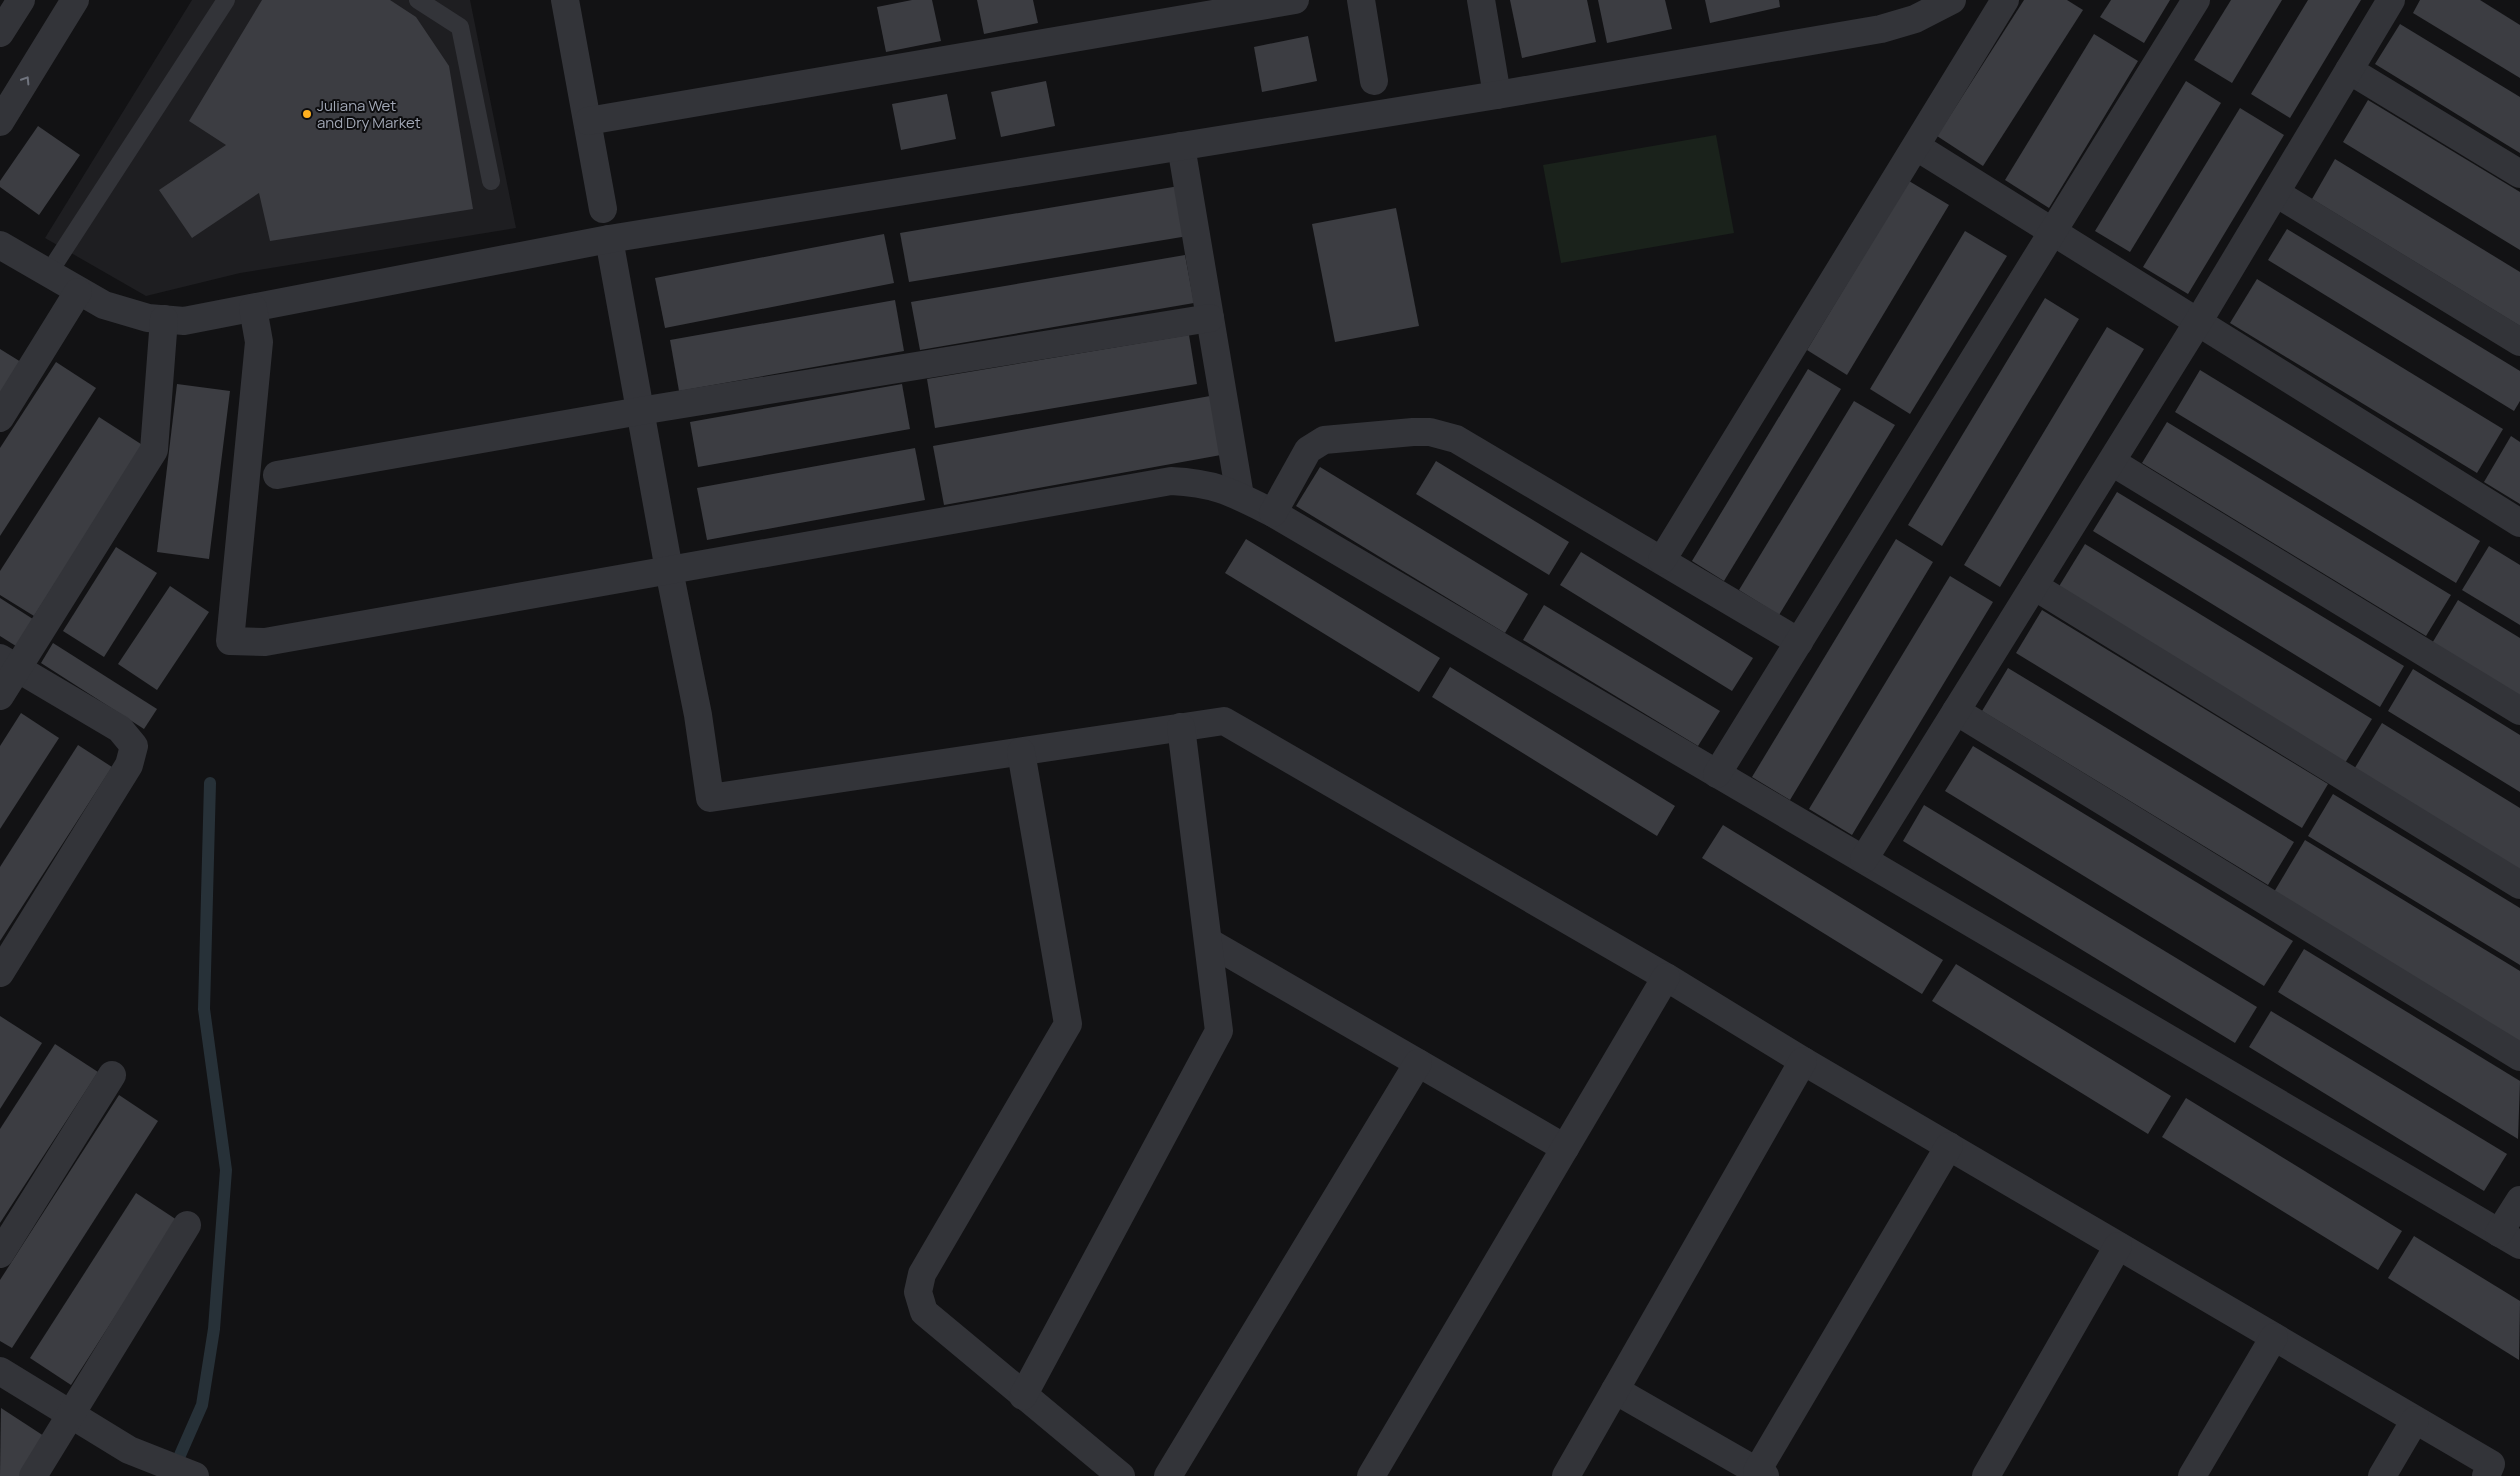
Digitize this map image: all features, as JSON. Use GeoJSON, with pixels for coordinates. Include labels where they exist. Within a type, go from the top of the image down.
{"type":"FeatureCollection","features":[{"type":"Feature","properties":{"kind":"street"},"geometry":{"type":"LineString","coordinates":[[0,33],[21,0]]}},
{"type":"Feature","properties":{"kind":"street"},"geometry":{"type":"LineString","coordinates":[[0,122],[75,0]]}},
{"type":"Feature","properties":{"kind":"street"},"geometry":{"type":"LineString","coordinates":[[566,0],[603,209]]}},
{"type":"Feature","properties":{"kind":"street"},"geometry":{"type":"LineString","coordinates":[[588,121],[1295,0]]}},
{"type":"Feature","properties":{"kind":"street"},"geometry":{"type":"LineString","coordinates":[[1361,0],[1374,81]]}},
{"type":"Feature","properties":{"kind":"street"},"geometry":{"type":"LineString","coordinates":[[1481,0],[1497,94]]}},
{"type":"Feature","properties":{"kind":"street"},"geometry":{"type":"LineString","coordinates":[[0,245],[78,292],[104,305],[148,318],[184,321],[609,239],[1497,94],[1881,28],[1915,19],[1952,0]]}},
{"type":"Feature","properties":{"kind":"street"},"geometry":{"type":"LineString","coordinates":[[1662,560],[2006,0]]}},
{"type":"Feature","properties":{"kind":"street"},"geometry":{"type":"LineString","coordinates":[[1717,774],[2196,0]]}},
{"type":"Feature","properties":{"kind":"street"},"geometry":{"type":"LineString","coordinates":[[1864,860],[2198,322],[2391,0]]}},
{"type":"Feature","properties":{"kind":"street"},"geometry":{"type":"LineString","coordinates":[[2349,70],[2520,174]]}},
{"type":"Feature","properties":{"kind":"street"},"geometry":{"type":"LineString","coordinates":[[1181,146],[1240,496]]}},
{"type":"Feature","properties":{"kind":"street"},"geometry":{"type":"LineString","coordinates":[[1917,147],[2520,523]]}},
{"type":"Feature","properties":{"kind":"street"},"geometry":{"type":"LineString","coordinates":[[2276,192],[2520,342]]}},
{"type":"Feature","properties":{"kind":"street"},"geometry":{"type":"LineString","coordinates":[[609,239],[669,570],[698,715],[710,798],[1224,721],[1666,977],[2118,1246],[2491,1464],[2486,1476]]}},
{"type":"Feature","properties":{"kind":"street"},"geometry":{"type":"LineString","coordinates":[[0,418],[78,292]]}},
{"type":"Feature","properties":{"kind":"street"},"geometry":{"type":"LineString","coordinates":[[253,308],[260,342],[230,641],[265,642],[1171,481],[1200,482],[1240,496],[1272,513],[2510,1239],[2520,1200]]}},
{"type":"Feature","properties":{"kind":"street"},"geometry":{"type":"LineString","coordinates":[[278,475],[640,411],[1210,318]]}},
{"type":"Feature","properties":{"kind":"street"},"geometry":{"type":"LineString","coordinates":[[0,696],[9,663],[154,450],[164,319]]}},
{"type":"Feature","properties":{"kind":"street"},"geometry":{"type":"LineString","coordinates":[[1272,513],[1308,450],[1315,444],[1324,440],[1430,432],[1456,439],[1799,642]]}},
{"type":"Feature","properties":{"kind":"street"},"geometry":{"type":"LineString","coordinates":[[2112,462],[2520,711]]}},
{"type":"Feature","properties":{"kind":"street"},"geometry":{"type":"LineString","coordinates":[[2034,586],[2520,885]]}},
{"type":"Feature","properties":{"kind":"street"},"geometry":{"type":"LineString","coordinates":[[0,973],[129,765],[134,746],[120,730],[9,663]]}},
{"type":"Feature","properties":{"kind":"street"},"geometry":{"type":"LineString","coordinates":[[1956,711],[2520,1057]]}},
{"type":"Feature","properties":{"kind":"street"},"geometry":{"type":"LineString","coordinates":[[1023,1396],[1219,1031],[1181,727]]}},
{"type":"Feature","properties":{"kind":"street"},"geometry":{"type":"LineString","coordinates":[[1021,752],[1068,1024],[922,1274],[918,1292],[924,1312],[1121,1476]]}},
{"type":"Feature","properties":{"kind":"street"},"geometry":{"type":"LineString","coordinates":[[1209,942],[1565,1148]]}},
{"type":"Feature","properties":{"kind":"street"},"geometry":{"type":"LineString","coordinates":[[1371,1476],[1666,977]]}},
{"type":"Feature","properties":{"kind":"street"},"geometry":{"type":"LineString","coordinates":[[1566,1476],[1803,1060]]}},
{"type":"Feature","properties":{"kind":"street"},"geometry":{"type":"LineString","coordinates":[[1168,1476],[1418,1064]]}},
{"type":"Feature","properties":{"kind":"street"},"geometry":{"type":"LineString","coordinates":[[0,1254],[112,1074]]}},
{"type":"Feature","properties":{"kind":"street"},"geometry":{"type":"LineString","coordinates":[[1615,1390],[1761,1474],[1949,1146]]}},
{"type":"Feature","properties":{"kind":"street"},"geometry":{"type":"LineString","coordinates":[[33,1476],[187,1225]]}},
{"type":"Feature","properties":{"kind":"street"},"geometry":{"type":"LineString","coordinates":[[1986,1476],[2118,1246]]}},
{"type":"Feature","properties":{"kind":"street"},"geometry":{"type":"LineString","coordinates":[[2192,1476],[2274,1338]]}},
{"type":"Feature","properties":{"kind":"street"},"geometry":{"type":"LineString","coordinates":[[0,1371],[129,1450],[195,1476]]}},
{"type":"Feature","properties":{"kind":"street"},"geometry":{"type":"LineString","coordinates":[[2382,1476],[2415,1420]]}},
{"type":"Feature","properties":{"kind":"lane"},"geometry":{"type":"LineString","coordinates":[[48,274],[226,0]]}},
{"type":"Feature","properties":{"kind":"lane"},"geometry":{"type":"LineString","coordinates":[[418,0],[460,27],[491,181]]}},
{"type":"Feature","properties":{"kind":"shaded area","name":"Juliana Wet and Dry Market"},"geometry":{"type":"Polygon","coordinates":[[[192,0],[470,0],[516,228],[240,273],[146,296],[45,238],[192,0]]]}},
{"type":"Feature","properties":{"kind":"shaded area"},"geometry":{"type":"Polygon","coordinates":[[[1716,135],[1734,233],[1561,263],[1543,165],[1716,135]]]}},
{"type":"Feature","properties":{"kind":"building"},"geometry":{"type":"Polygon","coordinates":[[[262,0],[390,0],[416,17],[449,66],[473,209],[270,241],[259,193],[192,238],[159,190],[226,145],[189,121],[262,0]]]}},
{"type":"Feature","properties":{"kind":"building"},"geometry":{"type":"Polygon","coordinates":[[[912,0],[932,0],[941,41],[886,52],[877,7],[912,0]]]}},
{"type":"Feature","properties":{"kind":"building"},"geometry":{"type":"Polygon","coordinates":[[[977,0],[1033,0],[1038,23],[984,34],[977,0]]]}},
{"type":"Feature","properties":{"kind":"building"},"geometry":{"type":"Polygon","coordinates":[[[1510,0],[1587,0],[1596,42],[1522,58],[1510,0]]]}},
{"type":"Feature","properties":{"kind":"building"},"geometry":{"type":"Polygon","coordinates":[[[1598,0],[1665,0],[1672,29],[1607,43],[1598,0]]]}},
{"type":"Feature","properties":{"kind":"building"},"geometry":{"type":"Polygon","coordinates":[[[1705,0],[1779,0],[1780,7],[1710,23],[1705,0]]]}},
{"type":"Feature","properties":{"kind":"building"},"geometry":{"type":"Polygon","coordinates":[[[2024,0],[2067,0],[2083,10],[1983,166],[1937,136],[2024,0]]]}},
{"type":"Feature","properties":{"kind":"building"},"geometry":{"type":"Polygon","coordinates":[[[2111,0],[2170,0],[2144,43],[2100,17],[2111,0]]]}},
{"type":"Feature","properties":{"kind":"building"},"geometry":{"type":"Polygon","coordinates":[[[2231,0],[2282,0],[2232,83],[2194,60],[2231,0]]]}},
{"type":"Feature","properties":{"kind":"building"},"geometry":{"type":"Polygon","coordinates":[[[2308,0],[2361,0],[2290,118],[2251,94],[2308,0]]]}},
{"type":"Feature","properties":{"kind":"building"},"geometry":{"type":"Polygon","coordinates":[[[2420,0],[2480,0],[2520,25],[2520,78],[2413,13],[2420,0]]]}},
{"type":"Feature","properties":{"kind":"building"},"geometry":{"type":"Polygon","coordinates":[[[2400,24],[2520,97],[2520,153],[2375,64],[2400,24]]]}},
{"type":"Feature","properties":{"kind":"building"},"geometry":{"type":"Polygon","coordinates":[[[2094,34],[2138,61],[2049,208],[2005,180],[2094,34]]]}},
{"type":"Feature","properties":{"kind":"building"},"geometry":{"type":"Polygon","coordinates":[[[1308,36],[1317,81],[1262,92],[1254,47],[1308,36]]]}},
{"type":"Feature","properties":{"kind":"building"},"geometry":{"type":"Polygon","coordinates":[[[1046,81],[1055,126],[1001,137],[991,92],[1046,81]]]}},
{"type":"Feature","properties":{"kind":"building"},"geometry":{"type":"Polygon","coordinates":[[[2186,81],[2221,103],[2130,252],[2095,231],[2186,81]]]}},
{"type":"Feature","properties":{"kind":"building"},"geometry":{"type":"Polygon","coordinates":[[[947,94],[956,139],[901,150],[892,104],[947,94]]]}},
{"type":"Feature","properties":{"kind":"building"},"geometry":{"type":"Polygon","coordinates":[[[2368,100],[2520,192],[2520,250],[2343,142],[2368,100]]]}},
{"type":"Feature","properties":{"kind":"building"},"geometry":{"type":"Polygon","coordinates":[[[2240,108],[2284,135],[2188,294],[2143,267],[2240,108]]]}},
{"type":"Feature","properties":{"kind":"building"},"geometry":{"type":"Polygon","coordinates":[[[38,126],[80,155],[39,215],[0,187],[0,181],[38,126]]]}},
{"type":"Feature","properties":{"kind":"building"},"geometry":{"type":"Polygon","coordinates":[[[2335,159],[2520,272],[2520,326],[2312,199],[2335,159]]]}},
{"type":"Feature","properties":{"kind":"building"},"geometry":{"type":"Polygon","coordinates":[[[1909,181],[1949,205],[1847,375],[1807,350],[1909,181]]]}},
{"type":"Feature","properties":{"kind":"building"},"geometry":{"type":"Polygon","coordinates":[[[1179,186],[1188,236],[909,282],[900,233],[1179,186]]]}},
{"type":"Feature","properties":{"kind":"building"},"geometry":{"type":"Polygon","coordinates":[[[1396,208],[1419,326],[1335,342],[1312,224],[1396,208]]]}},
{"type":"Feature","properties":{"kind":"building"},"geometry":{"type":"Polygon","coordinates":[[[2287,229],[2520,371],[2520,401],[2514,411],[2268,260],[2287,229]]]}},
{"type":"Feature","properties":{"kind":"building"},"geometry":{"type":"Polygon","coordinates":[[[1965,231],[2007,256],[1910,414],[1870,389],[1965,231]]]}},
{"type":"Feature","properties":{"kind":"building"},"geometry":{"type":"Polygon","coordinates":[[[884,234],[894,283],[665,328],[655,278],[884,234]]]}},
{"type":"Feature","properties":{"kind":"building"},"geometry":{"type":"Polygon","coordinates":[[[1185,255],[1194,303],[920,350],[911,302],[1185,255]]]}},
{"type":"Feature","properties":{"kind":"building"},"geometry":{"type":"Polygon","coordinates":[[[2257,279],[2503,429],[2477,473],[2230,323],[2257,279]]]}},
{"type":"Feature","properties":{"kind":"building"},"geometry":{"type":"Polygon","coordinates":[[[2045,298],[2079,319],[1942,546],[1908,525],[2045,298]]]}},
{"type":"Feature","properties":{"kind":"building"},"geometry":{"type":"Polygon","coordinates":[[[895,300],[904,351],[679,391],[670,340],[895,300]]]}},
{"type":"Feature","properties":{"kind":"building"},"geometry":{"type":"Polygon","coordinates":[[[2107,327],[2144,349],[2000,587],[1964,565],[2107,327]]]}},
{"type":"Feature","properties":{"kind":"building"},"geometry":{"type":"Polygon","coordinates":[[[1189,335],[1197,384],[935,428],[927,379],[1189,335]]]}},
{"type":"Feature","properties":{"kind":"building"},"geometry":{"type":"Polygon","coordinates":[[[0,349],[21,362],[0,396],[0,349]]]}},
{"type":"Feature","properties":{"kind":"building"},"geometry":{"type":"Polygon","coordinates":[[[56,362],[96,388],[0,536],[0,448],[56,362]]]}},
{"type":"Feature","properties":{"kind":"building"},"geometry":{"type":"Polygon","coordinates":[[[1808,369],[1841,389],[1724,581],[1692,561],[1808,369]]]}},
{"type":"Feature","properties":{"kind":"building"},"geometry":{"type":"Polygon","coordinates":[[[2200,370],[2480,541],[2456,583],[2175,412],[2200,370]]]}},
{"type":"Feature","properties":{"kind":"building"},"geometry":{"type":"Polygon","coordinates":[[[177,384],[230,391],[209,559],[157,552],[177,384]]]}},
{"type":"Feature","properties":{"kind":"building"},"geometry":{"type":"Polygon","coordinates":[[[902,384],[910,429],[698,467],[690,422],[902,384]]]}},
{"type":"Feature","properties":{"kind":"building"},"geometry":{"type":"Polygon","coordinates":[[[1210,396],[1221,455],[944,505],[933,446],[1210,396]]]}},
{"type":"Feature","properties":{"kind":"building"},"geometry":{"type":"Polygon","coordinates":[[[1854,401],[1895,425],[1779,615],[1739,590],[1854,401]]]}},
{"type":"Feature","properties":{"kind":"building"},"geometry":{"type":"Polygon","coordinates":[[[99,417],[144,446],[34,616],[0,595],[0,571],[99,417]]]}},
{"type":"Feature","properties":{"kind":"building"},"geometry":{"type":"Polygon","coordinates":[[[2167,422],[2451,595],[2426,636],[2142,463],[2167,422]]]}},
{"type":"Feature","properties":{"kind":"building"},"geometry":{"type":"Polygon","coordinates":[[[2511,436],[2520,442],[2520,504],[2484,482],[2511,436]]]}},
{"type":"Feature","properties":{"kind":"building"},"geometry":{"type":"Polygon","coordinates":[[[915,448],[925,500],[707,540],[697,488],[915,448]]]}},
{"type":"Feature","properties":{"kind":"building"},"geometry":{"type":"Polygon","coordinates":[[[1436,461],[1569,542],[1549,575],[1416,494],[1436,461]]]}},
{"type":"Feature","properties":{"kind":"building"},"geometry":{"type":"Polygon","coordinates":[[[1320,467],[1528,594],[1505,633],[1296,506],[1320,467]]]}},
{"type":"Feature","properties":{"kind":"building"},"geometry":{"type":"Polygon","coordinates":[[[2117,492],[2404,666],[2380,707],[2093,531],[2117,492]]]}},
{"type":"Feature","properties":{"kind":"building"},"geometry":{"type":"Polygon","coordinates":[[[1246,539],[1440,658],[1419,692],[1225,573],[1246,539]]]}},
{"type":"Feature","properties":{"kind":"building"},"geometry":{"type":"Polygon","coordinates":[[[1896,539],[1933,562],[1790,800],[1752,777],[1896,539]]]}},
{"type":"Feature","properties":{"kind":"building"},"geometry":{"type":"Polygon","coordinates":[[[2085,544],[2372,719],[2345,763],[2058,588],[2085,544]]]}},
{"type":"Feature","properties":{"kind":"building"},"geometry":{"type":"Polygon","coordinates":[[[2489,546],[2520,565],[2520,625],[2462,590],[2489,546]]]}},
{"type":"Feature","properties":{"kind":"building"},"geometry":{"type":"Polygon","coordinates":[[[116,547],[157,573],[104,657],[63,631],[116,547]]]}},
{"type":"Feature","properties":{"kind":"building"},"geometry":{"type":"Polygon","coordinates":[[[1581,552],[1753,658],[1732,691],[1560,585],[1581,552]]]}},
{"type":"Feature","properties":{"kind":"building"},"geometry":{"type":"Polygon","coordinates":[[[1950,576],[1993,602],[1852,835],[1809,809],[1950,576]]]}},
{"type":"Feature","properties":{"kind":"building"},"geometry":{"type":"Polygon","coordinates":[[[170,586],[209,612],[157,690],[118,664],[170,586]]]}},
{"type":"Feature","properties":{"kind":"building"},"geometry":{"type":"Polygon","coordinates":[[[0,598],[36,621],[19,648],[0,636],[0,598]]]}},
{"type":"Feature","properties":{"kind":"building"},"geometry":{"type":"Polygon","coordinates":[[[2458,600],[2520,638],[2520,699],[2431,645],[2458,600]]]}},
{"type":"Feature","properties":{"kind":"building"},"geometry":{"type":"Polygon","coordinates":[[[1544,605],[1720,711],[1698,746],[1523,640],[1544,605]]]}},
{"type":"Feature","properties":{"kind":"building"},"geometry":{"type":"Polygon","coordinates":[[[2042,610],[2328,784],[2302,828],[2016,653],[2042,610]]]}},
{"type":"Feature","properties":{"kind":"building"},"geometry":{"type":"Polygon","coordinates":[[[53,643],[157,709],[144,729],[41,663],[53,643]]]}},
{"type":"Feature","properties":{"kind":"building"},"geometry":{"type":"Polygon","coordinates":[[[1450,667],[1675,806],[1657,836],[1432,697],[1450,667]]]}},
{"type":"Feature","properties":{"kind":"building"},"geometry":{"type":"Polygon","coordinates":[[[2008,668],[2294,842],[2268,885],[1982,711],[2008,668]]]}},
{"type":"Feature","properties":{"kind":"building"},"geometry":{"type":"Polygon","coordinates":[[[2413,669],[2520,735],[2520,792],[2388,711],[2413,669]]]}},
{"type":"Feature","properties":{"kind":"building"},"geometry":{"type":"Polygon","coordinates":[[[21,713],[59,738],[0,829],[0,746],[21,713]]]}},
{"type":"Feature","properties":{"kind":"building"},"geometry":{"type":"Polygon","coordinates":[[[2382,723],[2520,808],[2520,872],[2353,771],[2382,723]]]}},
{"type":"Feature","properties":{"kind":"building"},"geometry":{"type":"Polygon","coordinates":[[[78,745],[112,767],[0,941],[0,867],[78,745]]]}},
{"type":"Feature","properties":{"kind":"building"},"geometry":{"type":"Polygon","coordinates":[[[1973,746],[2293,941],[2264,986],[1945,791],[1973,746]]]}},
{"type":"Feature","properties":{"kind":"building"},"geometry":{"type":"Polygon","coordinates":[[[2333,794],[2520,908],[2520,965],[2308,836],[2333,794]]]}},
{"type":"Feature","properties":{"kind":"building"},"geometry":{"type":"Polygon","coordinates":[[[1924,805],[2257,1007],[2235,1043],[1903,841],[1924,805]]]}},
{"type":"Feature","properties":{"kind":"building"},"geometry":{"type":"Polygon","coordinates":[[[1723,825],[1943,960],[1922,994],[1702,858],[1723,825]]]}},
{"type":"Feature","properties":{"kind":"building"},"geometry":{"type":"Polygon","coordinates":[[[2305,840],[2520,971],[2520,1042],[2274,892],[2305,840]]]}},
{"type":"Feature","properties":{"kind":"building"},"geometry":{"type":"Polygon","coordinates":[[[2304,949],[2520,1081],[2518,1139],[2278,992],[2304,949]]]}},
{"type":"Feature","properties":{"kind":"building"},"geometry":{"type":"Polygon","coordinates":[[[1956,964],[2171,1096],[2148,1134],[1932,1001],[1956,964]]]}},
{"type":"Feature","properties":{"kind":"building"},"geometry":{"type":"Polygon","coordinates":[[[2271,1011],[2507,1154],[2484,1191],[2249,1047],[2271,1011]]]}},
{"type":"Feature","properties":{"kind":"building"},"geometry":{"type":"Polygon","coordinates":[[[0,1016],[42,1043],[0,1109],[0,1016]]]}},
{"type":"Feature","properties":{"kind":"building"},"geometry":{"type":"Polygon","coordinates":[[[55,1044],[98,1072],[0,1223],[0,1129],[55,1044]]]}},
{"type":"Feature","properties":{"kind":"building"},"geometry":{"type":"Polygon","coordinates":[[[119,1095],[158,1121],[12,1348],[0,1341],[0,1280],[119,1095]]]}},
{"type":"Feature","properties":{"kind":"building"},"geometry":{"type":"Polygon","coordinates":[[[2186,1098],[2402,1231],[2378,1270],[2162,1137],[2186,1098]]]}},
{"type":"Feature","properties":{"kind":"building"},"geometry":{"type":"Polygon","coordinates":[[[136,1193],[177,1220],[71,1385],[30,1358],[136,1193]]]}},
{"type":"Feature","properties":{"kind":"building"},"geometry":{"type":"Polygon","coordinates":[[[2414,1236],[2520,1301],[2519,1360],[2388,1278],[2414,1236]]]}},
{"type":"Feature","properties":{"kind":"building"},"geometry":{"type":"Polygon","coordinates":[[[1,1408],[47,1438],[22,1476],[0,1476],[1,1408]]]}},
{"type":"Feature","properties":{"kind":"waterway"},"geometry":{"type":"LineString","coordinates":[[173,1471],[202,1405],[214,1329],[226,1170],[204,1009],[210,783]]}},
{"type":"Feature","properties":{"kind":"place","name":"Juliana Wet and Dry Market"},"geometry":{"type":"Point","coordinates":[307,114]}}]}
